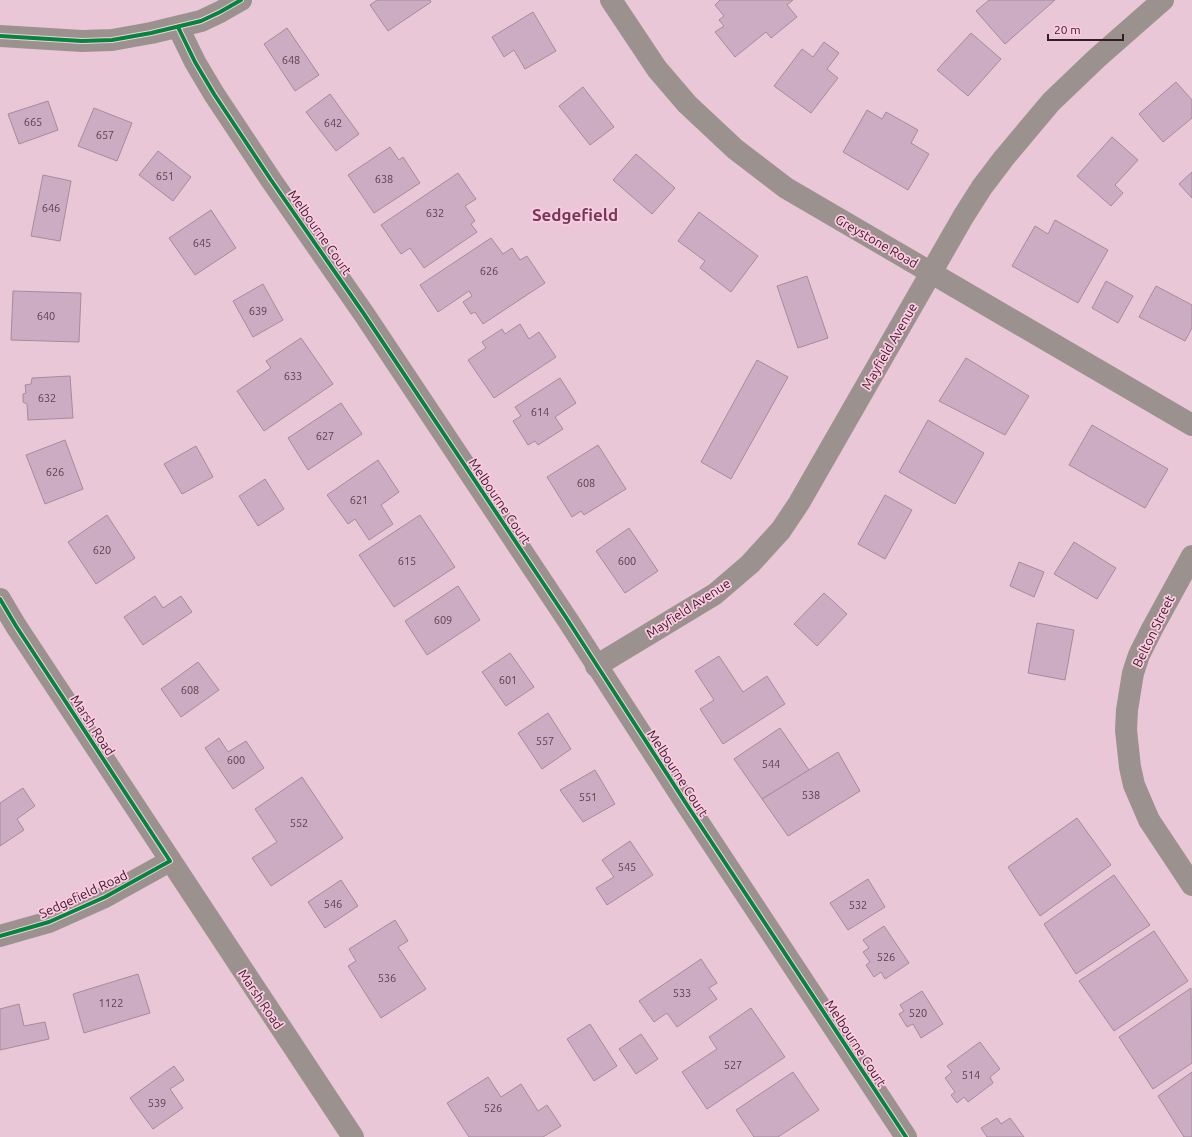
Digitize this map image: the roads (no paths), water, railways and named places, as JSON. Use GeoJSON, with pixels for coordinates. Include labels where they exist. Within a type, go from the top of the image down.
{"type":"FeatureCollection","features":[{"type":"Feature","properties":{"kind":"street"},"geometry":{"type":"LineString","coordinates":[[0,36],[82,41],[112,40],[151,33],[201,21],[241,0]]}},
{"type":"Feature","properties":{"kind":"street","name":"Greystone Road"},"geometry":{"type":"LineString","coordinates":[[611,0],[657,69],[687,104],[735,149],[786,188],[1192,425]]}},
{"type":"Feature","properties":{"kind":"street","name":"Mayfield Avenue"},"geometry":{"type":"LineString","coordinates":[[596,666],[715,594],[750,564],[780,530],[799,503],[963,217],[982,187],[1051,102],[1097,58],[1163,0]]}},
{"type":"Feature","properties":{"kind":"street","name":"Melbourne Court"},"geometry":{"type":"LineString","coordinates":[[178,27],[195,62],[214,94],[368,321],[562,612],[687,805],[906,1137]]}},
{"type":"Feature","properties":{"kind":"street","name":"Belton Street"},"geometry":{"type":"LineString","coordinates":[[1192,556],[1139,655],[1133,673],[1127,710],[1126,730],[1130,767],[1134,785],[1149,820],[1192,885]]}},
{"type":"Feature","properties":{"kind":"street","name":"Marsh Road"},"geometry":{"type":"LineString","coordinates":[[0,599],[16,626],[170,861],[353,1137]]}},
{"type":"Feature","properties":{"kind":"street","name":"Sedgefield Road"},"geometry":{"type":"LineString","coordinates":[[0,936],[50,922],[105,897],[170,861]]}},
{"type":"Feature","properties":{"kind":"district","name":"Sedgefield"},"geometry":{"type":"Point","coordinates":[575,214]}}]}
